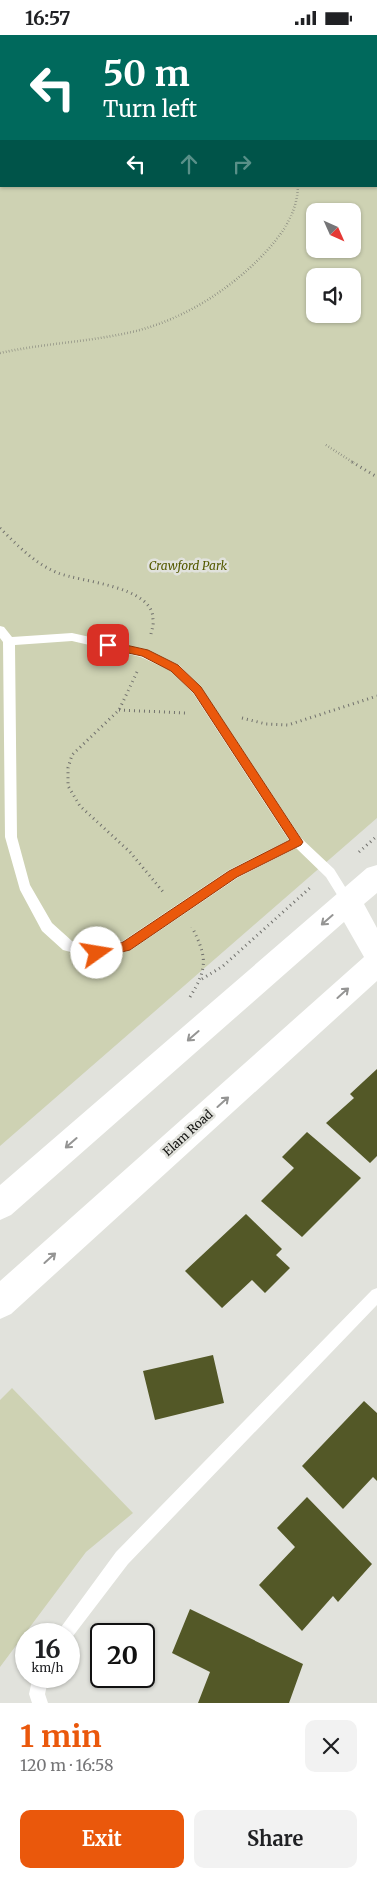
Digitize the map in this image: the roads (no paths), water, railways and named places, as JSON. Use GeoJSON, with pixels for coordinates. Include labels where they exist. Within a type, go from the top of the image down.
{"type":"FeatureCollection","features":[{"type":"Feature","properties":{"kind":"main road"},"geometry":{"type":"LineString","coordinates":[[0,1205],[377,876]]}},
{"type":"Feature","properties":{"kind":"main road"},"geometry":{"type":"LineString","coordinates":[[348,902],[377,955]]}},
{"type":"Feature","properties":{"kind":"main road","name":"Elam Road"},"geometry":{"type":"LineString","coordinates":[[7,1297],[377,963]]}},
{"type":"Feature","properties":{"kind":"lane"},"geometry":{"type":"LineString","coordinates":[[0,630],[9,641],[11,837],[24,886],[47,927],[68,946],[97,953],[126,946],[233,874],[297,842]]}},
{"type":"Feature","properties":{"kind":"lane"},"geometry":{"type":"LineString","coordinates":[[9,641],[72,637],[144,653],[175,668],[197,690],[297,842],[330,873],[348,902]]}},
{"type":"Feature","properties":{"kind":"lane"},"geometry":{"type":"LineString","coordinates":[[72,1623],[122,1558],[377,1295]]}},
{"type":"Feature","properties":{"kind":"lane"},"geometry":{"type":"LineString","coordinates":[[38,1688],[37,1694],[40,1703]]}},
{"type":"Feature","properties":{"kind":"park label","name":"Crawford Park"},"geometry":{"type":"Point","coordinates":[188,566]}}]}
